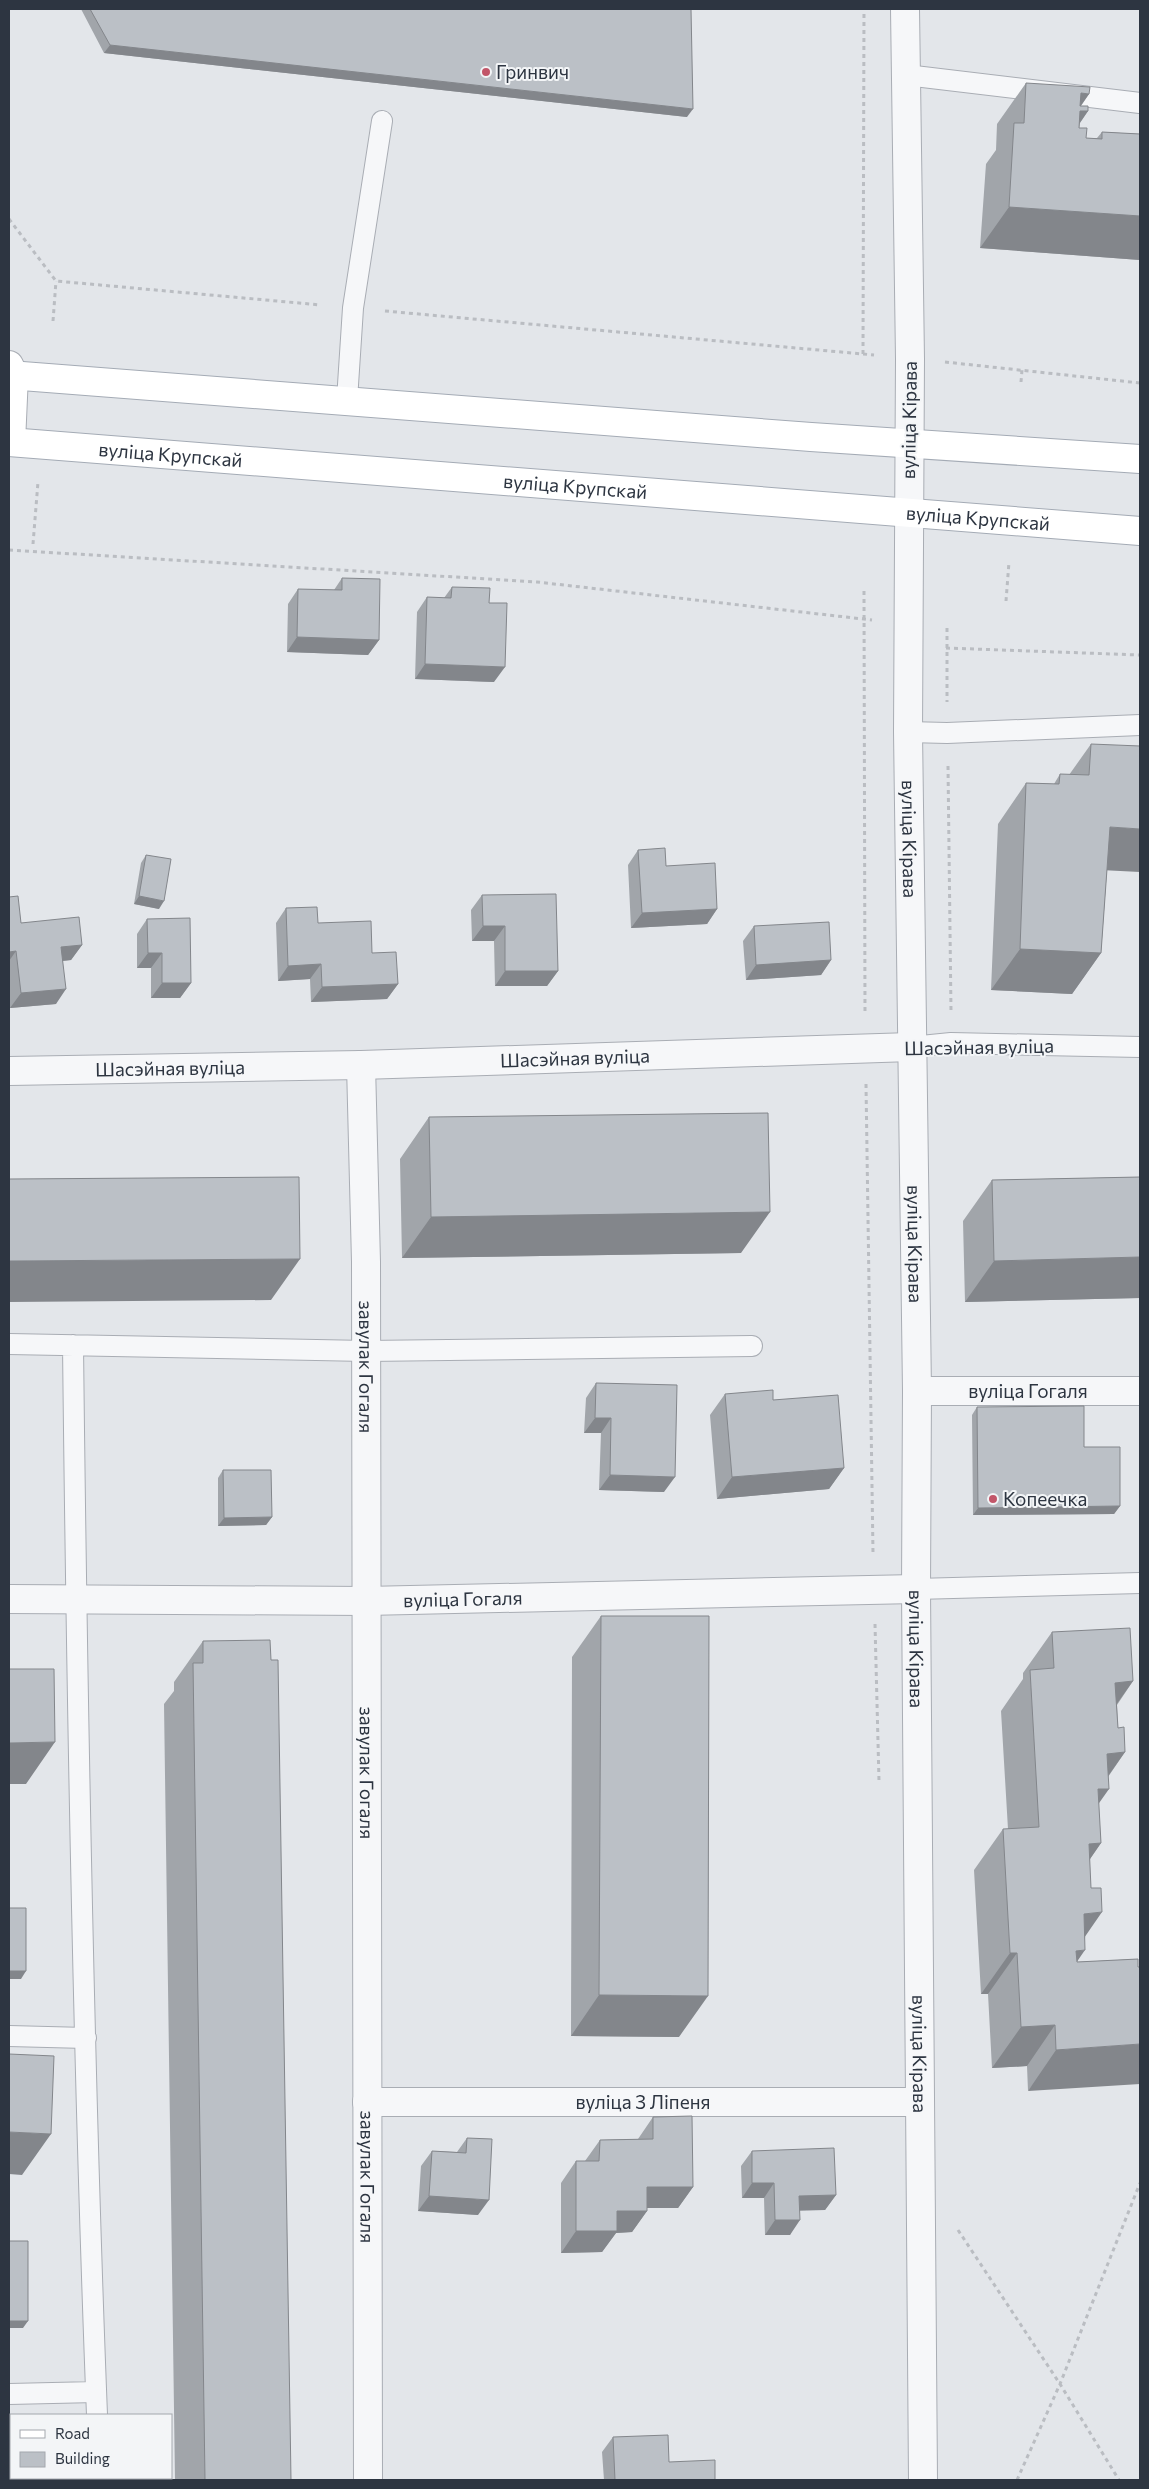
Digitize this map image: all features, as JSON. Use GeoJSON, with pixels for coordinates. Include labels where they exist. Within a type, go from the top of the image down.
{"type":"FeatureCollection","features":[{"type":"Feature","properties":{"kind":"main road"},"geometry":{"type":"LineString","coordinates":[[10,442],[10,372],[347,400],[1140,459]]}},
{"type":"Feature","properties":{"kind":"main road","name":"вуліца Крупскай"},"geometry":{"type":"LineString","coordinates":[[10,442],[1140,531]]}},
{"type":"Feature","properties":{"kind":"street","name":"вуліца Кірава"},"geometry":{"type":"LineString","coordinates":[[905,9],[910,359],[907,624],[911,1047],[917,1391],[916,1590],[923,2480]]}},
{"type":"Feature","properties":{"kind":"street","name":"Шасэйная вуліца"},"geometry":{"type":"LineString","coordinates":[[9,1070],[361,1065],[911,1047]]}},
{"type":"Feature","properties":{"kind":"street","name":"завулак Гогаля"},"geometry":{"type":"LineString","coordinates":[[361,1065],[366,1262],[368,2480]]}},
{"type":"Feature","properties":{"kind":"street","name":"вуліца Гогаля"},"geometry":{"type":"LineString","coordinates":[[917,1391],[1140,1391]]}},
{"type":"Feature","properties":{"kind":"street","name":"вуліца Гогаля"},"geometry":{"type":"LineString","coordinates":[[9,1599],[366,1601],[916,1590]]}},
{"type":"Feature","properties":{"kind":"street","name":"вуліца 3 Ліпеня"},"geometry":{"type":"LineString","coordinates":[[367,2102],[919,2102]]}},
{"type":"Feature","properties":{"kind":"lane"},"geometry":{"type":"LineString","coordinates":[[906,75],[1140,103]]}},
{"type":"Feature","properties":{"kind":"lane"},"geometry":{"type":"LineString","coordinates":[[347,400],[353,308],[382,121]]}},
{"type":"Feature","properties":{"kind":"lane"},"geometry":{"type":"LineString","coordinates":[[908,732],[947,733],[1140,725]]}},
{"type":"Feature","properties":{"kind":"lane","name":"Шасэйная вуліца"},"geometry":{"type":"LineString","coordinates":[[911,1047],[951,1043],[1140,1047]]}},
{"type":"Feature","properties":{"kind":"lane"},"geometry":{"type":"LineString","coordinates":[[9,1344],[366,1351],[752,1346]]}},
{"type":"Feature","properties":{"kind":"lane"},"geometry":{"type":"LineString","coordinates":[[73,1345],[76,1600],[97,2414]]}},
{"type":"Feature","properties":{"kind":"lane"},"geometry":{"type":"LineString","coordinates":[[916,1590],[1140,1583]]}},
{"type":"Feature","properties":{"kind":"lane"},"geometry":{"type":"LineString","coordinates":[[9,2036],[86,2038]]}},
{"type":"Feature","properties":{"kind":"lane"},"geometry":{"type":"LineString","coordinates":[[9,2394],[96,2392]]}},
{"type":"Feature","properties":{"kind":"path"},"geometry":{"type":"LineString","coordinates":[[863,354],[864,9]]}},
{"type":"Feature","properties":{"kind":"path"},"geometry":{"type":"LineString","coordinates":[[9,219],[56,281],[53,321]]}},
{"type":"Feature","properties":{"kind":"path"},"geometry":{"type":"LineString","coordinates":[[56,281],[863,354],[1140,383]]}},
{"type":"Feature","properties":{"kind":"path"},"geometry":{"type":"LineString","coordinates":[[1021,382],[1022,370]]}},
{"type":"Feature","properties":{"kind":"path"},"geometry":{"type":"LineString","coordinates":[[33,544],[38,482]]}},
{"type":"Feature","properties":{"kind":"path"},"geometry":{"type":"LineString","coordinates":[[9,550],[537,582],[907,624],[948,649],[1140,655]]}},
{"type":"Feature","properties":{"kind":"path"},"geometry":{"type":"LineString","coordinates":[[1006,602],[1009,562]]}},
{"type":"Feature","properties":{"kind":"path"},"geometry":{"type":"LineString","coordinates":[[864,591],[865,1048],[879,1787]]}},
{"type":"Feature","properties":{"kind":"path"},"geometry":{"type":"LineString","coordinates":[[1018,2480],[1060,2384],[1140,2184]]}},
{"type":"Feature","properties":{"kind":"path"},"geometry":{"type":"LineString","coordinates":[[956,2226],[1060,2384],[1119,2480]]}},
{"type":"Feature","properties":{"kind":"building","name":"Гринвич"},"geometry":{"type":"Polygon","coordinates":[[[90,9],[691,9],[693,109],[110,45],[90,9]]]}},
{"type":"Feature","properties":{"kind":"building"},"geometry":{"type":"Polygon","coordinates":[[[1026,83],[1090,87],[1089,94],[1081,93],[1080,106],[1088,106],[1088,111],[1080,111],[1079,128],[1087,128],[1086,138],[1102,139],[1102,132],[1140,134],[1140,216],[1009,207],[1014,123],[1024,123],[1026,83]]]}},
{"type":"Feature","properties":{"kind":"building"},"geometry":{"type":"Polygon","coordinates":[[[342,578],[380,579],[379,640],[297,637],[298,589],[342,590],[342,578]]]}},
{"type":"Feature","properties":{"kind":"building"},"geometry":{"type":"Polygon","coordinates":[[[452,587],[490,588],[489,603],[507,603],[505,667],[425,664],[427,597],[451,598],[452,587]]]}},
{"type":"Feature","properties":{"kind":"building"},"geometry":{"type":"Polygon","coordinates":[[[1091,744],[1140,746],[1140,829],[1110,827],[1101,953],[1020,949],[1026,783],[1059,784],[1060,774],[1089,775],[1091,744]]]}},
{"type":"Feature","properties":{"kind":"building"},"geometry":{"type":"Polygon","coordinates":[[[665,848],[666,866],[715,863],[717,909],[642,913],[638,850],[665,848]]]}},
{"type":"Feature","properties":{"kind":"building"},"geometry":{"type":"Polygon","coordinates":[[[146,855],[171,859],[164,901],[139,896],[146,855]]]}},
{"type":"Feature","properties":{"kind":"building"},"geometry":{"type":"Polygon","coordinates":[[[556,894],[558,971],[505,971],[505,926],[483,926],[482,895],[556,894]]]}},
{"type":"Feature","properties":{"kind":"building"},"geometry":{"type":"Polygon","coordinates":[[[18,896],[21,923],[79,917],[82,945],[61,947],[66,989],[21,993],[16,951],[9,952],[9,897],[18,896]]]}},
{"type":"Feature","properties":{"kind":"building"},"geometry":{"type":"Polygon","coordinates":[[[317,907],[318,923],[371,921],[372,953],[396,952],[398,984],[322,987],[321,964],[288,966],[286,908],[317,907]]]}},
{"type":"Feature","properties":{"kind":"building"},"geometry":{"type":"Polygon","coordinates":[[[190,918],[191,983],[162,983],[162,953],[148,953],[147,919],[190,918]]]}},
{"type":"Feature","properties":{"kind":"building"},"geometry":{"type":"Polygon","coordinates":[[[829,922],[831,960],[756,965],[754,926],[829,922]]]}},
{"type":"Feature","properties":{"kind":"building"},"geometry":{"type":"Polygon","coordinates":[[[768,1113],[770,1212],[431,1217],[429,1117],[768,1113]]]}},
{"type":"Feature","properties":{"kind":"building"},"geometry":{"type":"Polygon","coordinates":[[[299,1177],[300,1259],[9,1261],[9,1179],[299,1177]]]}},
{"type":"Feature","properties":{"kind":"building"},"geometry":{"type":"Polygon","coordinates":[[[1140,1177],[1140,1257],[994,1261],[992,1180],[1140,1177]]]}},
{"type":"Feature","properties":{"kind":"building"},"geometry":{"type":"Polygon","coordinates":[[[596,1383],[677,1385],[675,1477],[610,1475],[611,1418],[595,1418],[596,1383]]]}},
{"type":"Feature","properties":{"kind":"building"},"geometry":{"type":"Polygon","coordinates":[[[773,1390],[773,1400],[838,1395],[844,1468],[732,1477],[725,1394],[773,1390]]]}},
{"type":"Feature","properties":{"kind":"building"},"geometry":{"type":"Polygon","coordinates":[[[1084,1406],[1084,1447],[1120,1447],[1120,1506],[978,1508],[977,1407],[1084,1406]]]}},
{"type":"Feature","properties":{"kind":"building"},"geometry":{"type":"Polygon","coordinates":[[[223,1470],[271,1470],[272,1517],[224,1518],[223,1470]]]}},
{"type":"Feature","properties":{"kind":"building"},"geometry":{"type":"Polygon","coordinates":[[[601,1616],[709,1616],[708,1996],[599,1995],[601,1616]]]}},
{"type":"Feature","properties":{"kind":"building"},"geometry":{"type":"Polygon","coordinates":[[[1130,1628],[1133,1681],[1115,1683],[1118,1728],[1124,1727],[1125,1752],[1107,1754],[1109,1789],[1098,1789],[1101,1843],[1089,1844],[1091,1888],[1101,1888],[1102,1912],[1084,1914],[1085,1950],[1076,1951],[1077,1962],[1138,1959],[1138,1967],[1140,1967],[1140,2044],[1056,2050],[1055,2025],[1021,2027],[1017,1953],[1010,1953],[1003,1829],[1039,1827],[1030,1670],[1054,1668],[1052,1632],[1130,1628]]]}},
{"type":"Feature","properties":{"kind":"building"},"geometry":{"type":"Polygon","coordinates":[[[270,1640],[271,1660],[278,1660],[291,2480],[205,2480],[193,1663],[203,1663],[203,1641],[270,1640]]]}},
{"type":"Feature","properties":{"kind":"building"},"geometry":{"type":"Polygon","coordinates":[[[9,1669],[54,1669],[55,1742],[9,1743],[9,1669]]]}},
{"type":"Feature","properties":{"kind":"building"},"geometry":{"type":"Polygon","coordinates":[[[9,1908],[26,1908],[26,1971],[9,1971],[9,1908]]]}},
{"type":"Feature","properties":{"kind":"building"},"geometry":{"type":"Polygon","coordinates":[[[9,2054],[54,2056],[51,2134],[9,2132],[9,2054]]]}},
{"type":"Feature","properties":{"kind":"building"},"geometry":{"type":"Polygon","coordinates":[[[692,2116],[693,2187],[647,2187],[647,2211],[617,2211],[617,2231],[576,2231],[576,2161],[599,2161],[600,2140],[653,2139],[653,2117],[692,2116]]]}},
{"type":"Feature","properties":{"kind":"building"},"geometry":{"type":"Polygon","coordinates":[[[467,2138],[492,2139],[489,2200],[429,2196],[432,2151],[466,2153],[467,2138]]]}},
{"type":"Feature","properties":{"kind":"building"},"geometry":{"type":"Polygon","coordinates":[[[834,2148],[836,2195],[799,2196],[800,2220],[775,2220],[774,2183],[752,2183],[752,2151],[834,2148]]]}},
{"type":"Feature","properties":{"kind":"building"},"geometry":{"type":"Polygon","coordinates":[[[9,2241],[28,2241],[28,2321],[9,2321],[9,2241]]]}},
{"type":"Feature","properties":{"kind":"building"},"geometry":{"type":"Polygon","coordinates":[[[668,2435],[669,2462],[715,2460],[715,2480],[615,2480],[613,2437],[668,2435]]]}},
{"type":"Feature","properties":{"kind":"building"},"geometry":{"type":"Polygon","coordinates":[[[10,2437],[10,2479],[51,2480],[9,2480],[10,2437]]]}},
{"type":"Feature","properties":{"kind":"place","name":"Гринвич"},"geometry":{"type":"Point","coordinates":[486,72]}},
{"type":"Feature","properties":{"kind":"place","name":"Копеечка"},"geometry":{"type":"Point","coordinates":[993,1499]}}]}
